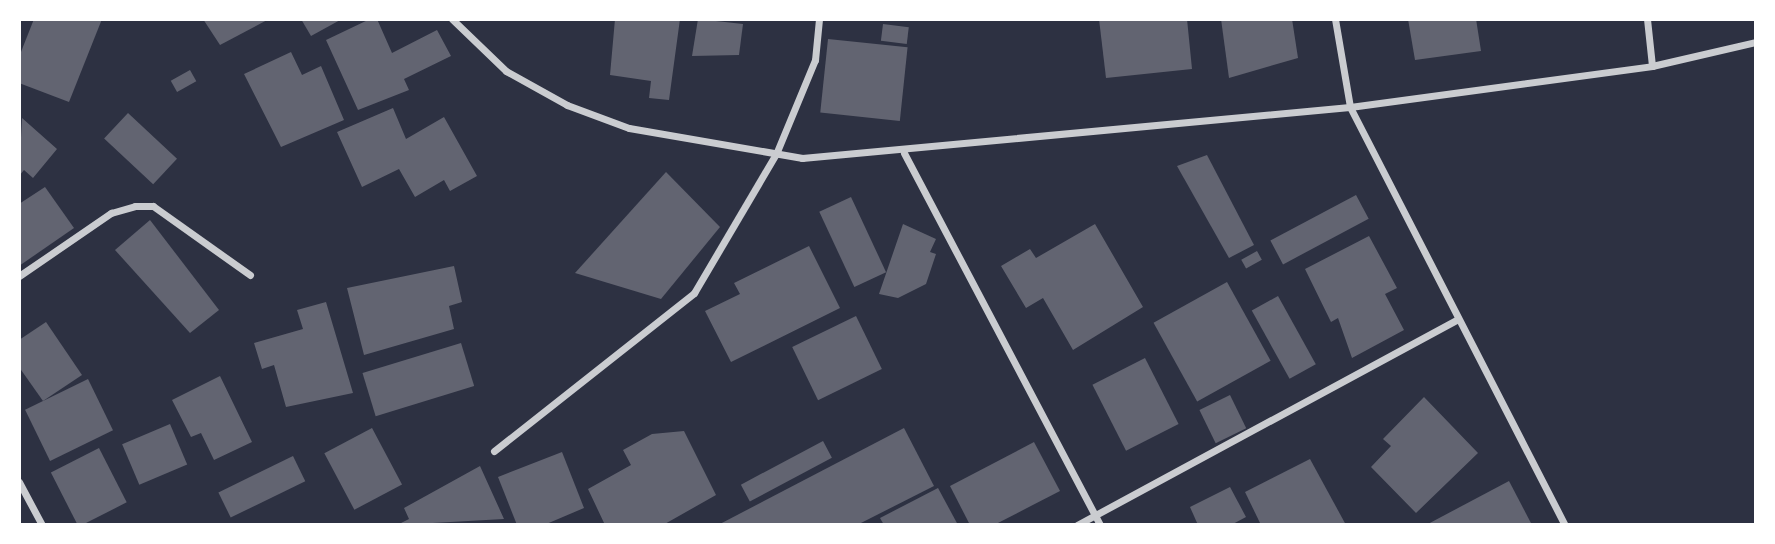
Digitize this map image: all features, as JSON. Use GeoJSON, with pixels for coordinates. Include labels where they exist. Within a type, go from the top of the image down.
{"type":"FeatureCollection","features":[{"type":"Feature","properties":{"kind":"street"},"geometry":{"type":"LineString","coordinates":[[452,19],[506,71],[567,105],[629,128],[776,154],[904,153],[1350,107],[1652,66],[1756,42]]}},
{"type":"Feature","properties":{"kind":"street"},"geometry":{"type":"LineString","coordinates":[[494,452],[694,293],[776,154],[815,60],[819,19]]}},
{"type":"Feature","properties":{"kind":"street"},"geometry":{"type":"LineString","coordinates":[[1335,19],[1350,107],[1565,525]]}},
{"type":"Feature","properties":{"kind":"street"},"geometry":{"type":"LineString","coordinates":[[1647,19],[1652,66]]}},
{"type":"Feature","properties":{"kind":"street"},"geometry":{"type":"LineString","coordinates":[[904,153],[1100,525]]}},
{"type":"Feature","properties":{"kind":"street"},"geometry":{"type":"LineString","coordinates":[[19,276],[111,213],[135,206],[153,206],[250,275]]}},
{"type":"Feature","properties":{"kind":"street"},"geometry":{"type":"LineString","coordinates":[[1077,525],[1458,319]]}},
{"type":"Feature","properties":{"kind":"street"},"geometry":{"type":"LineString","coordinates":[[19,482],[43,525]]}},
{"type":"Feature","properties":{"kind":"building"},"geometry":{"type":"Polygon","coordinates":[[[34,19],[102,19],[69,102],[19,83],[19,57],[34,19]]]}},
{"type":"Feature","properties":{"kind":"building"},"geometry":{"type":"Polygon","coordinates":[[[203,19],[269,19],[220,45],[203,19]]]}},
{"type":"Feature","properties":{"kind":"building"},"geometry":{"type":"Polygon","coordinates":[[[301,19],[342,19],[311,36],[301,19]]]}},
{"type":"Feature","properties":{"kind":"building"},"geometry":{"type":"Polygon","coordinates":[[[370,19],[377,19],[392,53],[437,30],[451,56],[404,79],[409,90],[358,110],[326,40],[370,19]]]}},
{"type":"Feature","properties":{"kind":"building"},"geometry":{"type":"Polygon","coordinates":[[[615,19],[680,19],[669,100],[649,98],[651,81],[610,75],[615,19]]]}},
{"type":"Feature","properties":{"kind":"building"},"geometry":{"type":"Polygon","coordinates":[[[698,19],[743,24],[739,55],[692,56],[698,19]]]}},
{"type":"Feature","properties":{"kind":"building"},"geometry":{"type":"Polygon","coordinates":[[[1099,19],[1187,19],[1192,69],[1106,78],[1099,19]]]}},
{"type":"Feature","properties":{"kind":"building"},"geometry":{"type":"Polygon","coordinates":[[[1221,19],[1292,19],[1298,58],[1229,78],[1221,19]]]}},
{"type":"Feature","properties":{"kind":"building"},"geometry":{"type":"Polygon","coordinates":[[[1408,19],[1476,19],[1481,51],[1415,60],[1408,19]]]}},
{"type":"Feature","properties":{"kind":"building"},"geometry":{"type":"Polygon","coordinates":[[[883,24],[909,27],[907,44],[881,41],[883,24]]]}},
{"type":"Feature","properties":{"kind":"building"},"geometry":{"type":"Polygon","coordinates":[[[828,39],[908,47],[900,121],[820,113],[828,39]]]}},
{"type":"Feature","properties":{"kind":"building"},"geometry":{"type":"Polygon","coordinates":[[[291,52],[302,75],[321,66],[344,120],[281,147],[244,74],[291,52]]]}},
{"type":"Feature","properties":{"kind":"building"},"geometry":{"type":"Polygon","coordinates":[[[190,70],[196,81],[177,92],[171,81],[190,70]]]}},
{"type":"Feature","properties":{"kind":"building"},"geometry":{"type":"Polygon","coordinates":[[[393,108],[406,139],[444,117],[477,176],[450,191],[444,180],[415,197],[399,169],[362,187],[337,132],[393,108]]]}},
{"type":"Feature","properties":{"kind":"building"},"geometry":{"type":"Polygon","coordinates":[[[128,113],[177,159],[153,184],[104,139],[128,113]]]}},
{"type":"Feature","properties":{"kind":"building"},"geometry":{"type":"Polygon","coordinates":[[[22,118],[57,149],[33,178],[24,170],[19,176],[22,118]]]}},
{"type":"Feature","properties":{"kind":"building"},"geometry":{"type":"Polygon","coordinates":[[[1207,155],[1254,245],[1229,258],[1177,166],[1207,155]]]}},
{"type":"Feature","properties":{"kind":"building"},"geometry":{"type":"Polygon","coordinates":[[[666,172],[720,227],[661,299],[575,273],[666,172]]]}},
{"type":"Feature","properties":{"kind":"building"},"geometry":{"type":"Polygon","coordinates":[[[45,187],[74,228],[19,266],[19,204],[45,187]]]}},
{"type":"Feature","properties":{"kind":"building"},"geometry":{"type":"Polygon","coordinates":[[[1356,195],[1369,219],[1283,264],[1270,241],[1356,195]]]}},
{"type":"Feature","properties":{"kind":"building"},"geometry":{"type":"Polygon","coordinates":[[[851,197],[886,272],[854,287],[819,212],[851,197]]]}},
{"type":"Feature","properties":{"kind":"building"},"geometry":{"type":"Polygon","coordinates":[[[150,220],[219,310],[190,333],[115,250],[150,220]]]}},
{"type":"Feature","properties":{"kind":"building"},"geometry":{"type":"Polygon","coordinates":[[[903,224],[936,239],[930,252],[936,254],[926,284],[898,298],[879,294],[903,224]]]}},
{"type":"Feature","properties":{"kind":"building"},"geometry":{"type":"Polygon","coordinates":[[[1095,224],[1143,307],[1073,350],[1043,298],[1026,308],[1001,266],[1030,249],[1036,258],[1095,224]]]}},
{"type":"Feature","properties":{"kind":"building"},"geometry":{"type":"Polygon","coordinates":[[[1369,236],[1397,288],[1385,294],[1404,330],[1352,358],[1338,318],[1331,322],[1305,269],[1369,236]]]}},
{"type":"Feature","properties":{"kind":"building"},"geometry":{"type":"Polygon","coordinates":[[[809,246],[840,308],[731,362],[705,311],[740,294],[734,283],[809,246]]]}},
{"type":"Feature","properties":{"kind":"building"},"geometry":{"type":"Polygon","coordinates":[[[1257,251],[1262,260],[1246,268],[1241,260],[1257,251]]]}},
{"type":"Feature","properties":{"kind":"building"},"geometry":{"type":"Polygon","coordinates":[[[454,266],[462,302],[449,306],[454,329],[364,355],[347,288],[454,266]]]}},
{"type":"Feature","properties":{"kind":"building"},"geometry":{"type":"Polygon","coordinates":[[[1227,282],[1271,361],[1197,401],[1154,323],[1227,282]]]}},
{"type":"Feature","properties":{"kind":"building"},"geometry":{"type":"Polygon","coordinates":[[[1278,296],[1316,364],[1290,379],[1252,311],[1278,296]]]}},
{"type":"Feature","properties":{"kind":"building"},"geometry":{"type":"Polygon","coordinates":[[[326,302],[353,393],[286,407],[274,365],[262,369],[254,343],[303,329],[297,310],[326,302]]]}},
{"type":"Feature","properties":{"kind":"building"},"geometry":{"type":"Polygon","coordinates":[[[856,316],[882,369],[818,400],[792,347],[856,316]]]}},
{"type":"Feature","properties":{"kind":"building"},"geometry":{"type":"Polygon","coordinates":[[[46,322],[82,375],[43,401],[19,367],[19,340],[46,322]]]}},
{"type":"Feature","properties":{"kind":"building"},"geometry":{"type":"Polygon","coordinates":[[[461,343],[474,386],[376,416],[363,373],[461,343]]]}},
{"type":"Feature","properties":{"kind":"building"},"geometry":{"type":"Polygon","coordinates":[[[1145,358],[1179,424],[1126,451],[1092,385],[1145,358]]]}},
{"type":"Feature","properties":{"kind":"building"},"geometry":{"type":"Polygon","coordinates":[[[220,376],[252,442],[214,460],[201,433],[191,437],[172,400],[220,376]]]}},
{"type":"Feature","properties":{"kind":"building"},"geometry":{"type":"Polygon","coordinates":[[[88,379],[113,430],[50,461],[25,410],[88,379]]]}},
{"type":"Feature","properties":{"kind":"building"},"geometry":{"type":"Polygon","coordinates":[[[1230,395],[1246,428],[1216,443],[1199,410],[1230,395]]]}},
{"type":"Feature","properties":{"kind":"building"},"geometry":{"type":"Polygon","coordinates":[[[1424,397],[1478,453],[1416,513],[1371,467],[1391,446],[1383,439],[1424,397]]]}},
{"type":"Feature","properties":{"kind":"building"},"geometry":{"type":"Polygon","coordinates":[[[170,424],[187,465],[139,485],[122,444],[170,424]]]}},
{"type":"Feature","properties":{"kind":"building"},"geometry":{"type":"Polygon","coordinates":[[[372,428],[402,485],[354,510],[324,453],[372,428]]]}},
{"type":"Feature","properties":{"kind":"building"},"geometry":{"type":"Polygon","coordinates":[[[904,428],[934,486],[857,525],[718,525],[904,428]]]}},
{"type":"Feature","properties":{"kind":"building"},"geometry":{"type":"Polygon","coordinates":[[[684,431],[716,495],[663,525],[605,525],[588,489],[631,465],[623,450],[652,434],[684,431]]]}},
{"type":"Feature","properties":{"kind":"building"},"geometry":{"type":"Polygon","coordinates":[[[823,441],[832,458],[750,501],[741,485],[823,441]]]}},
{"type":"Feature","properties":{"kind":"building"},"geometry":{"type":"Polygon","coordinates":[[[1034,442],[1060,491],[994,525],[970,525],[950,486],[1034,442]]]}},
{"type":"Feature","properties":{"kind":"building"},"geometry":{"type":"Polygon","coordinates":[[[99,448],[127,502],[78,525],[51,473],[99,448]]]}},
{"type":"Feature","properties":{"kind":"building"},"geometry":{"type":"Polygon","coordinates":[[[562,452],[584,508],[544,525],[517,525],[498,477],[562,452]]]}},
{"type":"Feature","properties":{"kind":"building"},"geometry":{"type":"Polygon","coordinates":[[[293,456],[305,481],[231,518],[218,492],[293,456]]]}},
{"type":"Feature","properties":{"kind":"building"},"geometry":{"type":"Polygon","coordinates":[[[1310,459],[1346,525],[1261,525],[1245,492],[1310,459]]]}},
{"type":"Feature","properties":{"kind":"building"},"geometry":{"type":"Polygon","coordinates":[[[480,466],[504,519],[397,525],[409,519],[404,508],[480,466]]]}},
{"type":"Feature","properties":{"kind":"building"},"geometry":{"type":"Polygon","coordinates":[[[1509,481],[1532,525],[1426,525],[1509,481]]]}},
{"type":"Feature","properties":{"kind":"building"},"geometry":{"type":"Polygon","coordinates":[[[1230,487],[1246,517],[1231,525],[1198,525],[1190,507],[1230,487]]]}},
{"type":"Feature","properties":{"kind":"building"},"geometry":{"type":"Polygon","coordinates":[[[938,488],[958,525],[884,525],[880,518],[938,488]]]}}]}
